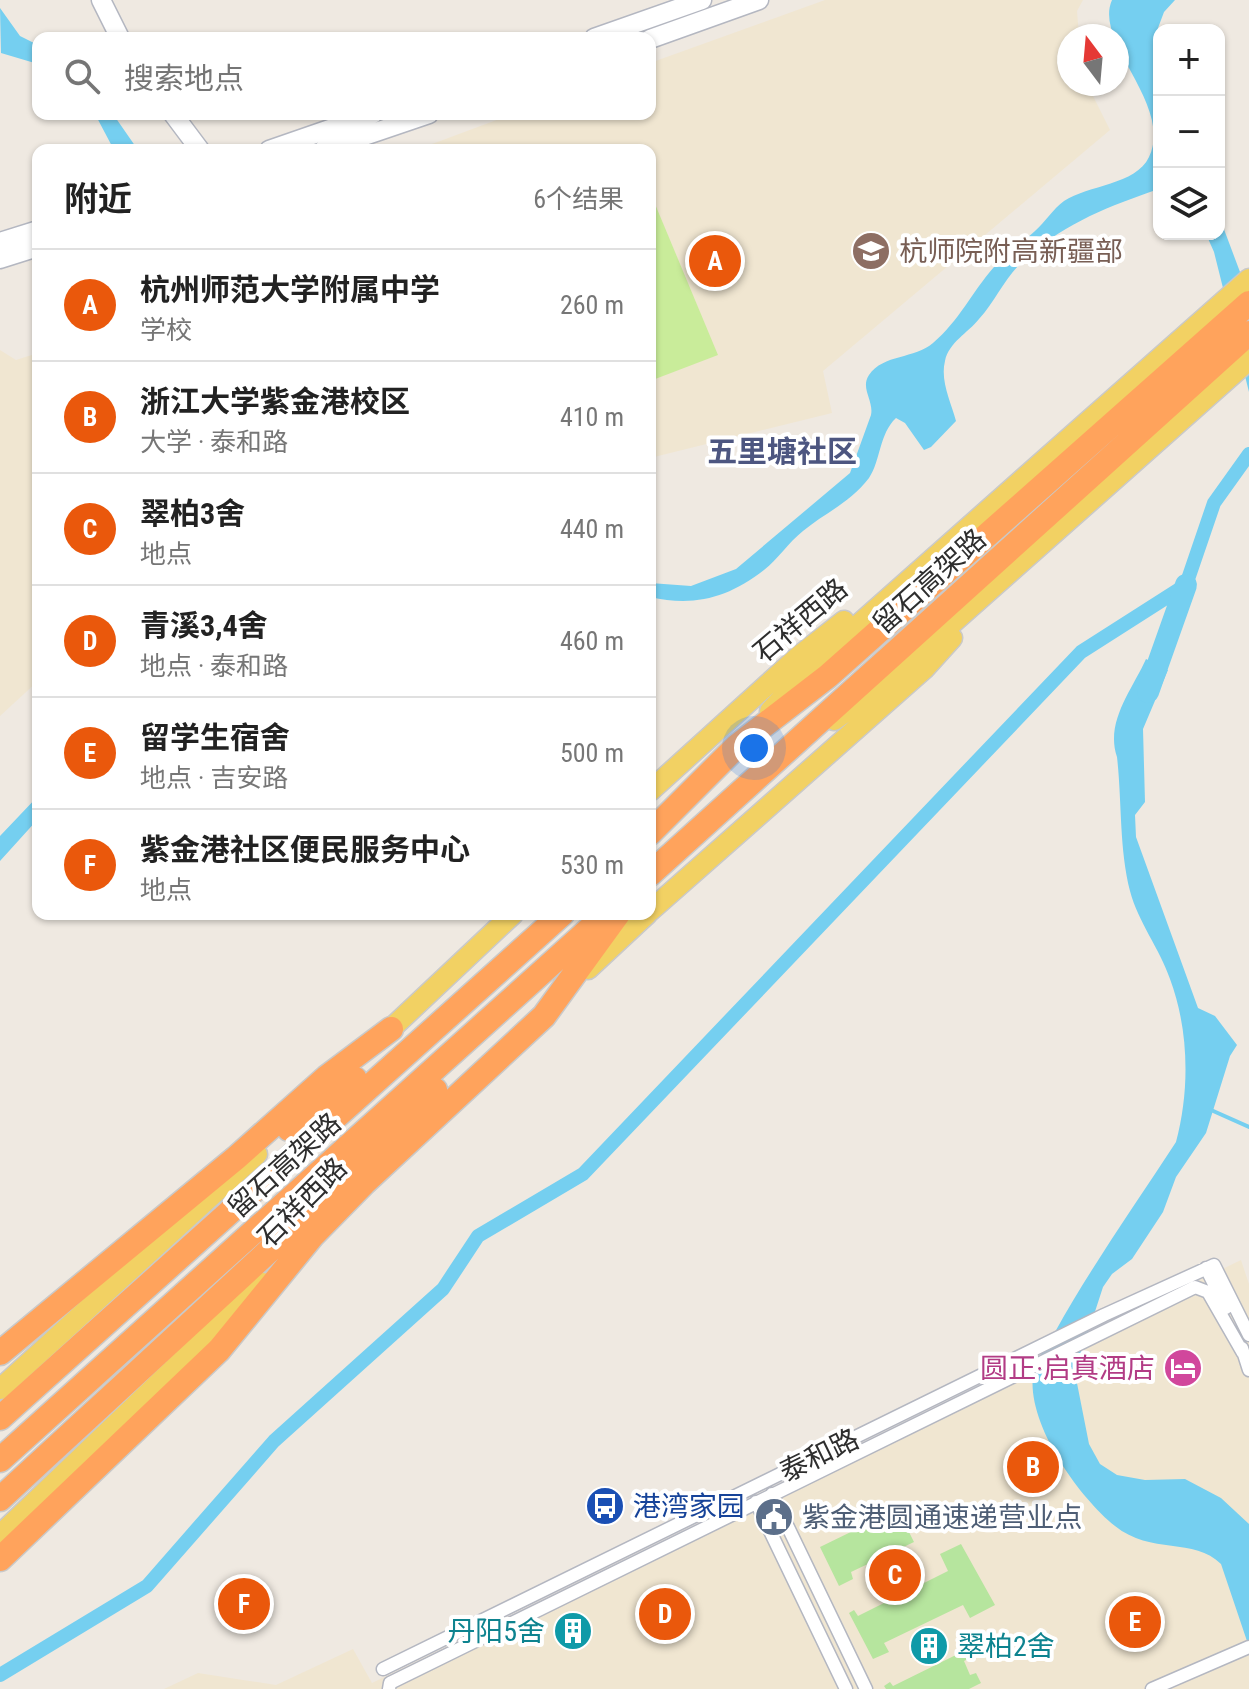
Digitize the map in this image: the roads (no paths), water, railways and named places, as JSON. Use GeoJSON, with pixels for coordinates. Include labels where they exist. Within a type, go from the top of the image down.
{"type":"FeatureCollection","features":[{"type":"Feature","properties":{"kind":"highway","name":"留石高架路"},"geometry":{"type":"LineString","coordinates":[[656,827],[737,746],[828,676],[1249,303]]}},
{"type":"Feature","properties":{"kind":"highway","name":"留石高架路"},"geometry":{"type":"LineString","coordinates":[[656,869],[1249,333]]}},
{"type":"Feature","properties":{"kind":"highway"},"geometry":{"type":"LineString","coordinates":[[262,1150],[342,1090],[482,964],[541,920]]}},
{"type":"Feature","properties":{"kind":"highway","name":"留石高架路"},"geometry":{"type":"LineString","coordinates":[[0,1418],[555,920]]}},
{"type":"Feature","properties":{"kind":"highway","name":"留石高架路"},"geometry":{"type":"LineString","coordinates":[[0,1460],[600,920]]}},
{"type":"Feature","properties":{"kind":"highway"},"geometry":{"type":"LineString","coordinates":[[544,1016],[614,920]]}},
{"type":"Feature","properties":{"kind":"highway"},"geometry":{"type":"LineString","coordinates":[[0,1499],[311,1224],[494,1032],[551,966]]}},
{"type":"Feature","properties":{"kind":"highway","name":"石祥西路"},"geometry":{"type":"LineString","coordinates":[[311,1224],[544,1016]]}},
{"type":"Feature","properties":{"kind":"highway"},"geometry":{"type":"LineString","coordinates":[[0,1353],[327,1077],[391,1029]]}},
{"type":"Feature","properties":{"kind":"highway"},"geometry":{"type":"LineString","coordinates":[[0,1559],[219,1350],[311,1224]]}},
{"type":"Feature","properties":{"kind":"main road"},"geometry":{"type":"LineString","coordinates":[[101,0],[117,32]]}},
{"type":"Feature","properties":{"kind":"main road"},"geometry":{"type":"LineString","coordinates":[[606,32],[655,8],[702,0]]}},
{"type":"Feature","properties":{"kind":"main road"},"geometry":{"type":"LineString","coordinates":[[655,8],[658,36],[759,0]]}},
{"type":"Feature","properties":{"kind":"main road"},"geometry":{"type":"LineString","coordinates":[[178,120],[196,144]]}},
{"type":"Feature","properties":{"kind":"main road"},"geometry":{"type":"LineString","coordinates":[[286,144],[356,120]]}},
{"type":"Feature","properties":{"kind":"main road"},"geometry":{"type":"LineString","coordinates":[[341,144],[411,120]]}},
{"type":"Feature","properties":{"kind":"main road"},"geometry":{"type":"LineString","coordinates":[[0,242],[32,232]]}},
{"type":"Feature","properties":{"kind":"main road"},"geometry":{"type":"LineString","coordinates":[[0,259],[32,249]]}},
{"type":"Feature","properties":{"kind":"main road","name":"石祥西路"},"geometry":{"type":"LineString","coordinates":[[737,746],[814,664],[1249,279]]}},
{"type":"Feature","properties":{"kind":"main road","name":"石祥西路"},"geometry":{"type":"LineString","coordinates":[[782,758],[877,690],[1249,360]]}},
{"type":"Feature","properties":{"kind":"main road","name":"石祥西路"},"geometry":{"type":"LineString","coordinates":[[656,786],[798,657],[995,502]]}},
{"type":"Feature","properties":{"kind":"main road","name":"石祥西路"},"geometry":{"type":"LineString","coordinates":[[656,905],[924,669],[951,640],[977,602]]}},
{"type":"Feature","properties":{"kind":"main road"},"geometry":{"type":"LineString","coordinates":[[0,1389],[262,1150],[507,920]]}},
{"type":"Feature","properties":{"kind":"main road","name":"石祥西路"},"geometry":{"type":"LineString","coordinates":[[544,1016],[599,957],[639,920]]}},
{"type":"Feature","properties":{"kind":"main road","name":"石祥西路"},"geometry":{"type":"LineString","coordinates":[[0,1535],[311,1224]]}},
{"type":"Feature","properties":{"kind":"street","name":"泰和路"},"geometry":{"type":"LineString","coordinates":[[383,1669],[1104,1315],[1210,1267]]}},
{"type":"Feature","properties":{"kind":"street"},"geometry":{"type":"LineString","coordinates":[[1210,1267],[1249,1335]]}},
{"type":"Feature","properties":{"kind":"street"},"geometry":{"type":"LineString","coordinates":[[1210,1267],[1249,1370]]}},
{"type":"Feature","properties":{"kind":"street","name":"泰和路"},"geometry":{"type":"LineString","coordinates":[[394,1685],[772,1494],[1195,1287],[1208,1292],[1243,1353]]}},
{"type":"Feature","properties":{"kind":"street"},"geometry":{"type":"LineString","coordinates":[[772,1494],[866,1689]]}},
{"type":"Feature","properties":{"kind":"street"},"geometry":{"type":"LineString","coordinates":[[756,1502],[846,1689]]}},
{"type":"Feature","properties":{"kind":"street"},"geometry":{"type":"LineString","coordinates":[[1152,1689],[1248,1648]]}},
{"type":"Feature","properties":{"kind":"water"},"geometry":{"type":"Polygon","coordinates":[[[1112,0],[1175,0],[1164,12],[1160,24],[1153,24],[1153,130],[1151,116],[1129,68],[1129,24],[1111,24],[1112,0]]]}},
{"type":"Feature","properties":{"kind":"water"},"geometry":{"type":"Polygon","coordinates":[[[0,8],[20,36],[32,42],[32,62],[1,53],[0,8]]]}},
{"type":"Feature","properties":{"kind":"water"},"geometry":{"type":"Polygon","coordinates":[[[98,120],[117,120],[134,144],[111,144],[98,120]]]}},
{"type":"Feature","properties":{"kind":"water"},"geometry":{"type":"Polygon","coordinates":[[[1153,141],[1153,191],[1105,209],[1039,247],[1017,267],[985,312],[955,343],[947,354],[944,376],[956,421],[931,447],[924,450],[905,423],[896,418],[886,432],[873,471],[862,487],[803,531],[751,580],[710,598],[681,601],[656,598],[656,583],[691,586],[736,569],[850,473],[871,415],[866,385],[875,368],[933,343],[998,262],[1064,201],[1123,179],[1143,166],[1153,141]]]}},
{"type":"Feature","properties":{"kind":"water"},"geometry":{"type":"Polygon","coordinates":[[[1225,232],[1249,296],[1249,392],[1209,240],[1225,240],[1225,232]]]}},
{"type":"Feature","properties":{"kind":"water"},"geometry":{"type":"Polygon","coordinates":[[[1146,659],[1168,670],[1143,729],[1145,802],[1135,815],[1136,837],[1198,1008],[1215,1016],[1237,1045],[1230,1056],[1206,1133],[1176,1177],[1163,1212],[1132,1259],[1112,1274],[1103,1287],[1075,1373],[1089,1444],[1100,1464],[1117,1475],[1145,1480],[1185,1479],[1221,1498],[1249,1524],[1249,1647],[1221,1564],[1198,1551],[1143,1540],[1115,1526],[1086,1497],[1058,1458],[1038,1415],[1033,1394],[1033,1375],[1039,1359],[1098,1260],[1176,1142],[1181,1122],[1185,1060],[1181,1019],[1166,968],[1138,914],[1130,891],[1114,744],[1117,719],[1146,659]]]}},
{"type":"Feature","properties":{"kind":"water"},"geometry":{"type":"Polygon","coordinates":[[[32,802],[32,826],[0,861],[0,836],[32,802]]]}},
{"type":"Feature","properties":{"kind":"waterway"},"geometry":{"type":"LineString","coordinates":[[0,1675],[147,1586],[274,1441],[443,1289],[478,1236],[583,1174],[1081,652],[1186,585],[1214,503],[1249,454]]}},
{"type":"Feature","properties":{"kind":"waterway"},"geometry":{"type":"LineString","coordinates":[[1148,692],[1186,585]]}},
{"type":"Feature","properties":{"kind":"waterway"},"geometry":{"type":"LineString","coordinates":[[1211,1110],[1249,1127]]}},
{"type":"Feature","properties":{"kind":"place","name":"杭师院附高新疆部"},"geometry":{"type":"Point","coordinates":[871,251]}},
{"type":"Feature","properties":{"kind":"place","name":"杭州师范大学附属中学"},"geometry":{"type":"Point","coordinates":[715,261]}},
{"type":"Feature","properties":{"kind":"place","name":"圆正·启真酒店"},"geometry":{"type":"Point","coordinates":[1183,1368]}},
{"type":"Feature","properties":{"kind":"place","name":"浙江大学紫金港校区"},"geometry":{"type":"Point","coordinates":[1033,1467]}},
{"type":"Feature","properties":{"kind":"place","name":"港湾家园"},"geometry":{"type":"Point","coordinates":[605,1506]}},
{"type":"Feature","properties":{"kind":"place","name":"紫金港圆通速递营业点"},"geometry":{"type":"Point","coordinates":[774,1517]}},
{"type":"Feature","properties":{"kind":"place","name":"翠柏3舍"},"geometry":{"type":"Point","coordinates":[895,1575]}},
{"type":"Feature","properties":{"kind":"place","name":"紫金港社区便民服务中心"},"geometry":{"type":"Point","coordinates":[244,1604]}},
{"type":"Feature","properties":{"kind":"place","name":"青溪3,4舍"},"geometry":{"type":"Point","coordinates":[665,1614]}},
{"type":"Feature","properties":{"kind":"place","name":"留学生宿舍"},"geometry":{"type":"Point","coordinates":[1135,1622]}},
{"type":"Feature","properties":{"kind":"place","name":"丹阳5舍"},"geometry":{"type":"Point","coordinates":[573,1631]}},
{"type":"Feature","properties":{"kind":"place","name":"翠柏2舍"},"geometry":{"type":"Point","coordinates":[929,1646]}},
{"type":"Feature","properties":{"kind":"district","name":"五里塘社区"},"geometry":{"type":"Point","coordinates":[782,452]}}]}
